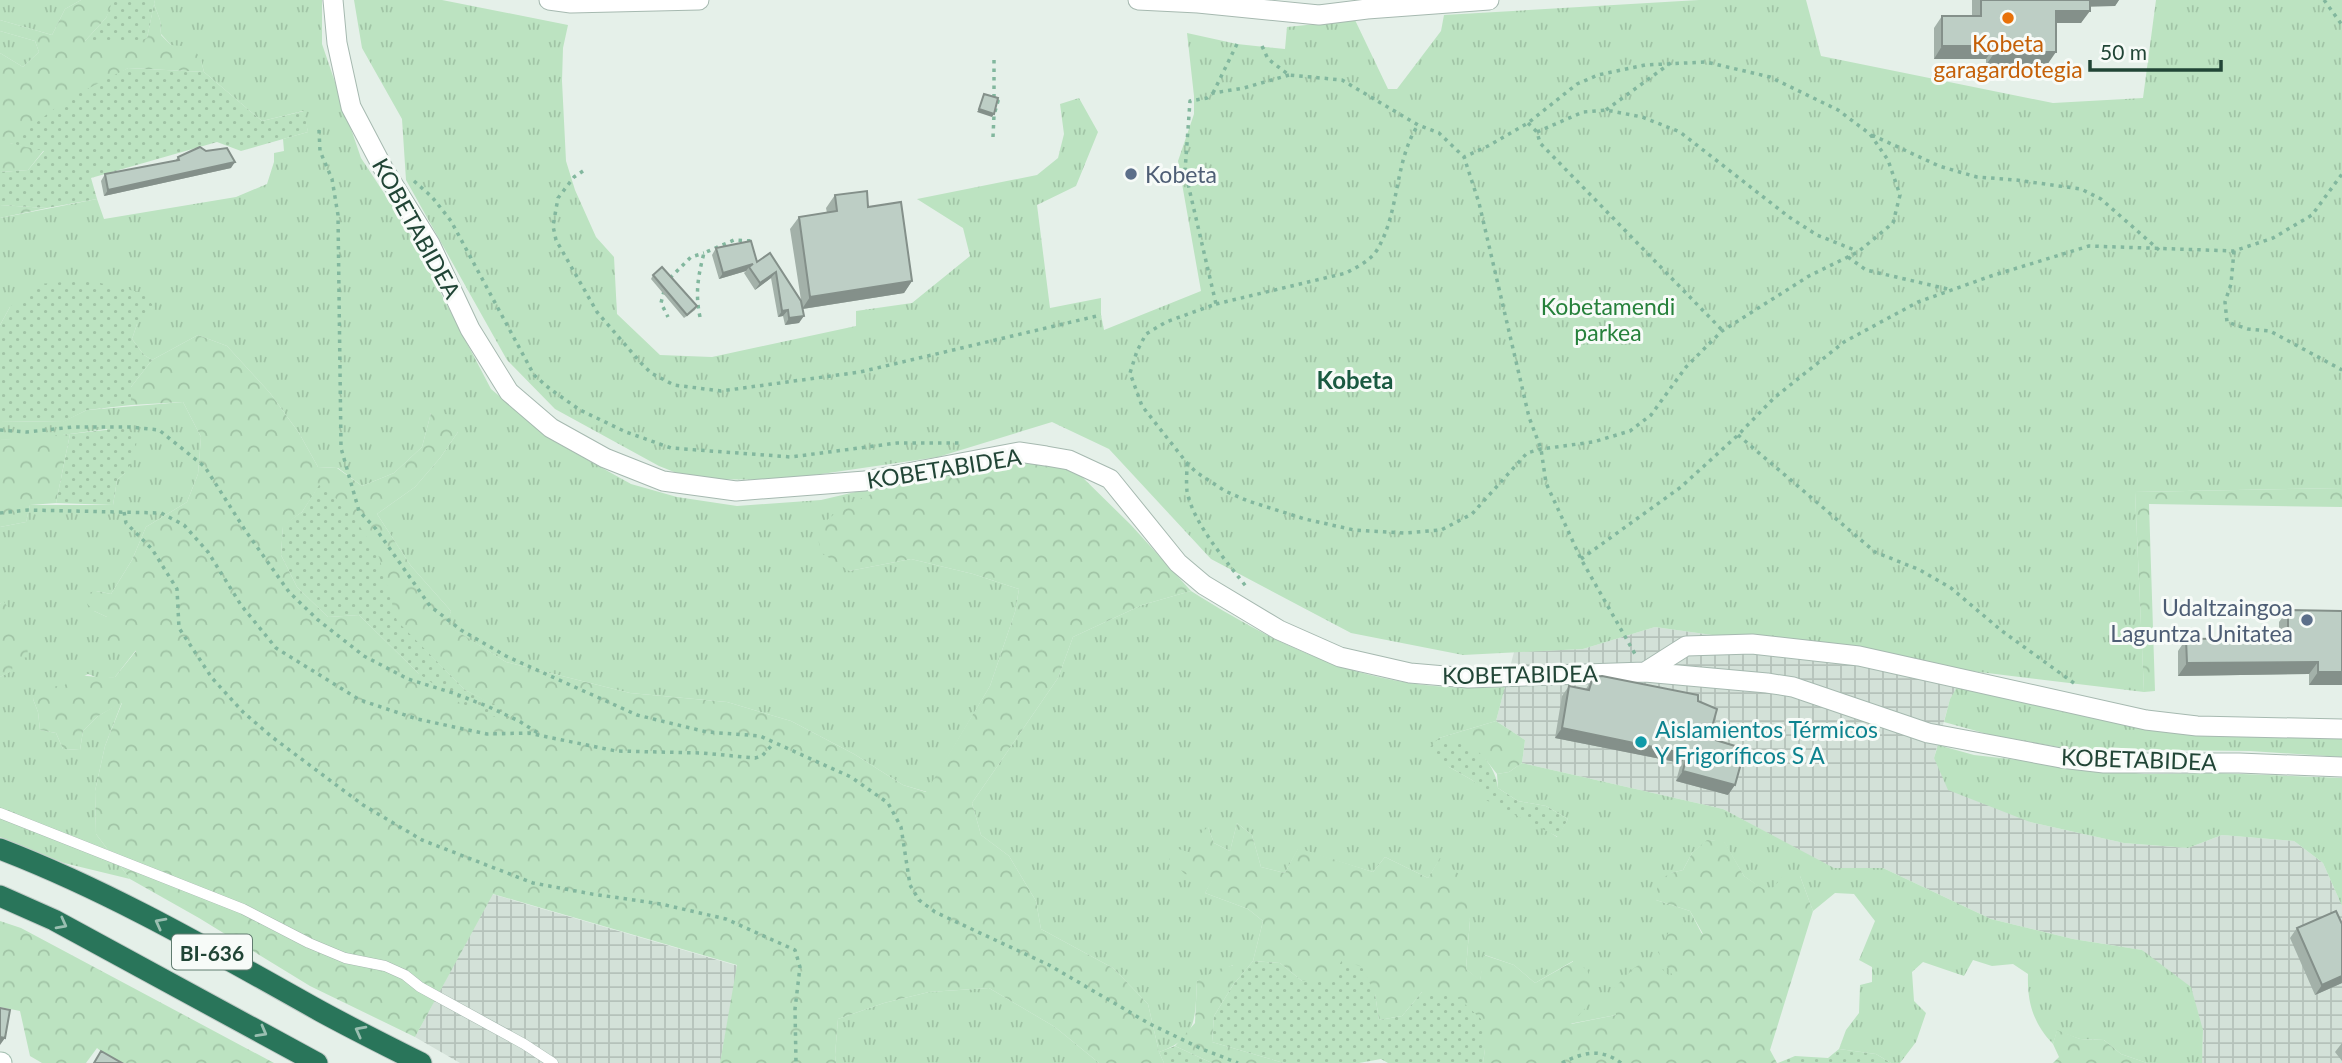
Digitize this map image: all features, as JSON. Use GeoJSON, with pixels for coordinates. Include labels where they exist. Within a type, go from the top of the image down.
{"type":"FeatureCollection","features":[{"type":"Feature","properties":{"kind":"highway","name":"BI-636"},"geometry":{"type":"LineString","coordinates":[[0,849],[63,874],[155,920],[325,1014],[421,1063]]}},
{"type":"Feature","properties":{"kind":"highway","name":"BI-636"},"geometry":{"type":"LineString","coordinates":[[0,895],[54,920],[317,1063]]}},
{"type":"Feature","properties":{"kind":"street","name":"KOBETABIDEA"},"geometry":{"type":"LineString","coordinates":[[333,0],[337,43],[351,107],[383,168],[429,244],[470,329],[509,392],[551,428],[606,458],[663,481],[736,491],[864,481],[1019,452],[1046,456],[1069,460],[1110,479],[1178,563],[1204,585],[1279,630],[1340,657],[1410,673],[1468,678],[1645,672],[1793,687],[1928,733],[2061,758],[2104,763],[2252,763],[2342,767]]}},
{"type":"Feature","properties":{"kind":"street"},"geometry":{"type":"LineString","coordinates":[[549,0],[570,3],[699,0]]}},
{"type":"Feature","properties":{"kind":"street"},"geometry":{"type":"LineString","coordinates":[[1138,0],[1319,15],[1489,0]]}},
{"type":"Feature","properties":{"kind":"street"},"geometry":{"type":"LineString","coordinates":[[1645,672],[1686,646],[1752,644],[1859,656],[2146,720],[2197,726],[2342,729]]}},
{"type":"Feature","properties":{"kind":"lane"},"geometry":{"type":"LineString","coordinates":[[0,813],[243,909],[345,958],[385,965],[553,1063]]}},
{"type":"Feature","properties":{"kind":"path"},"geometry":{"type":"LineString","coordinates":[[2324,0],[2342,25]]}},
{"type":"Feature","properties":{"kind":"path"},"geometry":{"type":"LineString","coordinates":[[1216,303],[1185,171],[1190,101],[1207,99],[1213,93],[1237,44]]}},
{"type":"Feature","properties":{"kind":"path"},"geometry":{"type":"LineString","coordinates":[[1262,46],[1268,59],[1289,75]]}},
{"type":"Feature","properties":{"kind":"path"},"geometry":{"type":"LineString","coordinates":[[993,137],[998,101],[994,99],[994,58]]}},
{"type":"Feature","properties":{"kind":"path"},"geometry":{"type":"LineString","coordinates":[[1606,110],[1672,62]]}},
{"type":"Feature","properties":{"kind":"path"},"geometry":{"type":"LineString","coordinates":[[1464,157],[1528,123],[1577,84],[1598,75],[1645,65],[1706,62],[1770,77],[1838,110],[1870,134],[1939,166],[1977,177],[2081,189],[2101,199],[2159,250]]}},
{"type":"Feature","properties":{"kind":"path"},"geometry":{"type":"LineString","coordinates":[[1213,93],[1244,88],[1289,75],[1342,80],[1418,125],[1438,133],[1464,157],[1479,204],[1529,416],[1541,449],[1546,483],[1581,559],[1645,672]]}},
{"type":"Feature","properties":{"kind":"path"},"geometry":{"type":"LineString","coordinates":[[1537,132],[1583,112],[1606,110],[1642,117],[1680,132],[1789,217],[1817,235],[1858,252]]}},
{"type":"Feature","properties":{"kind":"path"},"geometry":{"type":"LineString","coordinates":[[1528,123],[1537,132],[1540,143],[1722,331]]}},
{"type":"Feature","properties":{"kind":"path"},"geometry":{"type":"LineString","coordinates":[[1418,125],[1408,140],[1385,230],[1376,251],[1364,263],[1346,273],[1216,303],[1166,322],[1146,334],[1137,351],[1130,373],[1142,406],[1187,463],[1225,491],[1305,519],[1354,530],[1405,533],[1441,530],[1472,514],[1527,453],[1592,442],[1630,431],[1651,415],[1686,367],[1722,331],[1808,276],[1858,252],[1893,223],[1900,195],[1888,160],[1870,134]]}},
{"type":"Feature","properties":{"kind":"path"},"geometry":{"type":"LineString","coordinates":[[319,130],[320,150],[332,179],[338,215],[341,448],[359,511],[376,529],[430,606],[461,630],[506,656],[637,715],[707,732],[760,736],[851,777],[888,803],[901,827],[910,886],[919,900],[935,912],[1049,965],[1150,1024],[1238,1063]]}},
{"type":"Feature","properties":{"kind":"path"},"geometry":{"type":"LineString","coordinates":[[583,171],[574,177],[558,198],[553,226],[556,240],[597,312],[651,373],[674,385],[721,391],[860,372],[1101,315]]}},
{"type":"Feature","properties":{"kind":"path"},"geometry":{"type":"LineString","coordinates":[[405,174],[432,197],[451,222],[534,375],[550,390],[580,410],[626,432],[671,448],[791,457],[897,443],[963,443],[978,444],[986,460]]}},
{"type":"Feature","properties":{"kind":"path"},"geometry":{"type":"LineString","coordinates":[[1581,559],[1681,486],[1738,435],[1774,398],[1844,342],[1918,302],[2089,246],[2234,251],[2273,238],[2312,215],[2342,174]]}},
{"type":"Feature","properties":{"kind":"path"},"geometry":{"type":"LineString","coordinates":[[668,317],[662,303],[664,292],[673,274],[691,257],[734,240],[754,241]]}},
{"type":"Feature","properties":{"kind":"path"},"geometry":{"type":"LineString","coordinates":[[2234,251],[2231,285],[2225,302],[2227,322],[2248,329],[2270,331],[2342,370],[2342,373]]}},
{"type":"Feature","properties":{"kind":"path"},"geometry":{"type":"LineString","coordinates":[[700,317],[696,298],[704,253]]}},
{"type":"Feature","properties":{"kind":"path"},"geometry":{"type":"LineString","coordinates":[[1848,257],[1866,270],[1953,290]]}},
{"type":"Feature","properties":{"kind":"path"},"geometry":{"type":"LineString","coordinates":[[0,430],[27,432],[73,427],[119,427],[159,430],[205,467],[244,530],[289,592],[318,620],[365,656],[401,676],[487,706],[519,721],[544,737]]}},
{"type":"Feature","properties":{"kind":"path"},"geometry":{"type":"LineString","coordinates":[[1738,435],[1875,552],[1920,570],[1951,588],[2105,710]]}},
{"type":"Feature","properties":{"kind":"path"},"geometry":{"type":"LineString","coordinates":[[1187,463],[1187,491],[1193,508],[1224,558],[1255,599]]}},
{"type":"Feature","properties":{"kind":"path"},"geometry":{"type":"LineString","coordinates":[[0,513],[28,510],[161,513],[184,525],[208,552],[242,605],[275,648],[360,699],[417,719],[487,734],[528,733],[616,751],[702,753],[755,758],[762,756],[774,743]]}},
{"type":"Feature","properties":{"kind":"path"},"geometry":{"type":"LineString","coordinates":[[124,512],[126,523],[152,549],[177,589],[179,628],[212,678],[262,729],[363,805],[422,840],[533,883],[661,904],[726,919],[795,950],[800,967],[795,1009],[796,1063]]}},
{"type":"Feature","properties":{"kind":"path"},"geometry":{"type":"LineString","coordinates":[[1562,1063],[1580,1054],[1599,1052],[1621,1063]]}},
{"type":"Feature","properties":{"kind":"shaded area"},"geometry":{"type":"Polygon","coordinates":[[[1655,627],[1971,671],[1950,699],[1934,758],[2030,822],[2124,843],[2188,848],[2222,835],[2294,841],[2323,863],[2342,906],[2342,1063],[2202,1063],[2203,1030],[2142,950],[2073,939],[1991,919],[1883,868],[1834,869],[1723,809],[1522,763],[1525,740],[1496,721],[1514,652],[1583,649],[1655,627]]]}},
{"type":"Feature","properties":{"kind":"shaded area"},"geometry":{"type":"Polygon","coordinates":[[[492,894],[738,966],[720,1063],[460,1063],[415,1037],[492,894]]]}},
{"type":"Feature","properties":{"kind":"green space"},"geometry":{"type":"Polygon","coordinates":[[[0,0],[81,0],[65,9],[52,35],[0,20],[0,0]]]}},
{"type":"Feature","properties":{"kind":"green space"},"geometry":{"type":"Polygon","coordinates":[[[81,0],[114,2],[106,18],[85,41],[147,38],[154,4],[160,20],[161,35],[171,45],[193,47],[204,72],[128,68],[10,143],[44,150],[28,170],[0,172],[0,53],[23,67],[39,52],[35,41],[0,31],[0,20],[52,35],[65,9],[81,0]]]}},
{"type":"Feature","properties":{"kind":"green space"},"geometry":{"type":"Polygon","coordinates":[[[113,0],[155,0],[147,38],[124,44],[85,41],[106,18],[113,0]]]}},
{"type":"Feature","properties":{"kind":"green space"},"geometry":{"type":"Polygon","coordinates":[[[155,0],[322,0],[322,44],[361,158],[405,225],[491,389],[552,440],[631,484],[677,497],[737,506],[821,500],[898,482],[849,571],[911,559],[973,574],[1019,589],[1015,612],[990,686],[927,792],[903,785],[854,754],[791,721],[727,702],[630,693],[506,662],[446,625],[451,611],[411,566],[377,514],[415,487],[458,432],[431,413],[422,447],[394,473],[362,486],[338,468],[318,467],[299,433],[270,393],[227,346],[198,335],[152,360],[144,355],[132,339],[137,324],[10,307],[0,325],[0,218],[97,199],[104,219],[236,197],[267,184],[274,153],[284,151],[283,139],[308,132],[303,111],[262,121],[204,72],[201,60],[171,45],[161,34],[155,0]]]}},
{"type":"Feature","properties":{"kind":"green space","name":"Kobetamendi parkea"},"geometry":{"type":"Polygon","coordinates":[[[354,0],[442,0],[568,25],[563,48],[562,81],[566,161],[575,190],[596,237],[614,257],[617,314],[660,355],[712,357],[856,326],[856,311],[912,303],[970,256],[963,228],[917,199],[1037,175],[1058,158],[1064,134],[1060,104],[1079,98],[1098,132],[1076,186],[1037,205],[1050,308],[1101,298],[1104,330],[1201,291],[1178,161],[1194,114],[1187,33],[1237,44],[1285,49],[1287,27],[1355,20],[1388,89],[1397,89],[1441,31],[1444,15],[1699,0],[1806,0],[1821,56],[2053,103],[2143,98],[2156,0],[2342,0],[2342,488],[2135,492],[2144,692],[1655,627],[1583,649],[1463,655],[1351,633],[1211,559],[1109,449],[1052,422],[938,457],[780,480],[692,479],[659,466],[555,409],[507,360],[406,180],[402,119],[362,48],[354,0]]]}},
{"type":"Feature","properties":{"kind":"green space"},"geometry":{"type":"Polygon","coordinates":[[[0,31],[35,41],[39,52],[23,67],[0,53],[0,31]]]}},
{"type":"Feature","properties":{"kind":"green space"},"geometry":{"type":"Polygon","coordinates":[[[128,68],[204,72],[262,121],[304,111],[308,132],[241,151],[217,142],[91,178],[97,199],[47,208],[0,205],[0,172],[28,170],[44,151],[9,143],[66,100],[128,68]]]}},
{"type":"Feature","properties":{"kind":"green space"},"geometry":{"type":"Polygon","coordinates":[[[0,205],[47,208],[0,218],[0,205]]]}},
{"type":"Feature","properties":{"kind":"green space"},"geometry":{"type":"Polygon","coordinates":[[[87,280],[143,293],[155,308],[137,324],[132,339],[144,355],[152,360],[131,387],[131,405],[87,410],[63,422],[0,421],[0,325],[10,307],[39,284],[87,280]]]}},
{"type":"Feature","properties":{"kind":"green space"},"geometry":{"type":"Polygon","coordinates":[[[198,335],[227,346],[270,393],[299,433],[318,467],[337,468],[362,486],[394,473],[422,447],[431,413],[455,415],[458,432],[440,458],[415,487],[377,514],[411,566],[451,611],[447,625],[506,662],[630,693],[727,702],[791,721],[854,754],[903,785],[926,792],[990,686],[1015,612],[1019,589],[973,574],[911,559],[849,571],[822,553],[815,530],[844,506],[898,482],[1036,460],[1076,471],[1131,525],[1191,591],[1142,605],[1073,637],[1058,678],[972,803],[981,835],[1009,856],[1036,901],[1041,929],[1113,968],[1148,1004],[1164,1063],[1099,1063],[1055,1027],[989,988],[929,992],[884,1003],[838,1019],[836,1063],[720,1063],[737,965],[493,894],[415,1037],[310,986],[130,879],[96,834],[95,791],[105,746],[122,703],[98,716],[83,731],[80,750],[63,749],[56,733],[40,730],[33,699],[45,685],[64,687],[70,676],[115,677],[136,651],[127,645],[115,649],[104,642],[107,617],[94,611],[79,595],[96,591],[111,594],[132,560],[146,527],[187,502],[198,474],[201,437],[183,402],[131,405],[131,387],[152,360],[198,335]],[[321,483],[302,512],[283,526],[281,555],[297,587],[328,617],[359,615],[418,673],[513,715],[465,690],[396,621],[388,592],[321,483]]]}},
{"type":"Feature","properties":{"kind":"green space"},"geometry":{"type":"Polygon","coordinates":[[[183,402],[201,437],[198,474],[187,502],[146,527],[132,560],[111,594],[96,591],[94,611],[107,617],[107,630],[136,650],[115,677],[101,679],[88,674],[33,699],[40,730],[56,733],[63,749],[80,750],[83,731],[98,716],[122,702],[105,746],[95,791],[96,834],[130,879],[64,863],[0,837],[0,677],[11,671],[13,626],[3,602],[0,604],[0,527],[26,522],[30,505],[113,505],[117,480],[125,473],[107,429],[33,439],[0,440],[0,421],[62,422],[87,410],[183,402]]]}},
{"type":"Feature","properties":{"kind":"green space"},"geometry":{"type":"Polygon","coordinates":[[[123,428],[137,436],[135,457],[117,480],[113,505],[56,503],[70,434],[123,428]]]}},
{"type":"Feature","properties":{"kind":"green space"},"geometry":{"type":"Polygon","coordinates":[[[70,434],[56,503],[30,505],[26,522],[0,527],[0,440],[70,434]]]}},
{"type":"Feature","properties":{"kind":"green space"},"geometry":{"type":"Polygon","coordinates":[[[321,482],[357,522],[379,557],[397,621],[465,690],[514,714],[505,721],[460,703],[418,673],[359,615],[328,617],[297,587],[281,555],[283,525],[302,512],[321,482]]]}},
{"type":"Feature","properties":{"kind":"green space"},"geometry":{"type":"Polygon","coordinates":[[[2342,488],[2342,507],[2149,504],[2155,691],[2144,692],[2135,492],[2342,488]]]}},
{"type":"Feature","properties":{"kind":"green space"},"geometry":{"type":"Polygon","coordinates":[[[1191,591],[1266,634],[1340,666],[1378,677],[1418,684],[1460,688],[1505,687],[1496,721],[1439,738],[1449,767],[1557,837],[1568,819],[1546,806],[1518,801],[1498,788],[1497,774],[1509,772],[1522,763],[1723,809],[1834,868],[1883,868],[1991,919],[2073,939],[2142,950],[2191,987],[2203,1030],[2202,1063],[2147,1063],[2121,1054],[2104,1040],[2080,1039],[2057,1031],[2053,1044],[2033,1012],[2028,974],[2013,964],[1992,966],[1973,960],[1964,976],[1923,962],[1912,972],[1914,1001],[1926,1013],[1916,1042],[1900,1063],[1891,1063],[1876,1054],[1839,1049],[1846,1030],[1859,1013],[1860,985],[1872,982],[1872,967],[1859,960],[1875,921],[1854,894],[1835,893],[1813,911],[1800,876],[1769,894],[1744,876],[1724,842],[1708,840],[1692,853],[1683,870],[1671,873],[1656,900],[1690,911],[1703,936],[1680,987],[1616,1015],[1569,1024],[1573,961],[1535,983],[1514,965],[1485,955],[1480,981],[1466,969],[1470,920],[1440,859],[1428,878],[1385,857],[1373,872],[1298,849],[1285,873],[1261,867],[1252,835],[1237,823],[1230,851],[1214,843],[1208,827],[1214,878],[1205,893],[1248,909],[1263,921],[1253,961],[1233,985],[1233,965],[1197,981],[1196,1005],[1188,1033],[1172,1047],[1159,1052],[1148,1004],[1113,968],[1041,929],[1036,901],[1009,856],[981,835],[972,803],[1058,678],[1073,637],[1142,605],[1191,591]]]}},
{"type":"Feature","properties":{"kind":"green space"},"geometry":{"type":"Polygon","coordinates":[[[3,601],[13,613],[13,626],[23,630],[29,638],[27,657],[13,661],[12,671],[0,677],[0,604],[3,601]]]}},
{"type":"Feature","properties":{"kind":"green space"},"geometry":{"type":"Polygon","coordinates":[[[1957,687],[2342,737],[2342,757],[2250,751],[2070,749],[1991,735],[1944,722],[1950,699],[1957,687]]]}},
{"type":"Feature","properties":{"kind":"green space"},"geometry":{"type":"Polygon","coordinates":[[[1496,721],[1525,740],[1522,763],[1509,772],[1497,774],[1486,760],[1439,738],[1496,721]]]}},
{"type":"Feature","properties":{"kind":"green space"},"geometry":{"type":"Polygon","coordinates":[[[1439,738],[1464,743],[1479,752],[1492,769],[1498,788],[1518,801],[1546,806],[1568,819],[1558,837],[1486,800],[1486,791],[1449,767],[1428,749],[1439,738]]]}},
{"type":"Feature","properties":{"kind":"green space"},"geometry":{"type":"Polygon","coordinates":[[[1938,745],[1974,755],[2144,774],[2216,773],[2342,778],[2342,906],[2323,863],[2294,841],[2222,835],[2188,848],[2124,843],[2030,822],[1948,790],[1934,758],[1938,745]]]}},
{"type":"Feature","properties":{"kind":"green space"},"geometry":{"type":"Polygon","coordinates":[[[1237,823],[1252,835],[1261,867],[1285,873],[1298,848],[1373,872],[1385,857],[1428,878],[1440,858],[1461,876],[1470,920],[1466,969],[1480,980],[1484,955],[1514,965],[1535,983],[1574,961],[1587,970],[1597,995],[1571,1024],[1616,1015],[1613,989],[1634,968],[1650,958],[1678,984],[1658,952],[1677,922],[1703,934],[1690,911],[1656,900],[1658,881],[1683,870],[1692,853],[1707,840],[1724,841],[1744,876],[1769,893],[1782,877],[1800,876],[1813,911],[1770,1050],[1777,1063],[1483,1063],[1485,1049],[1422,992],[1402,1016],[1379,1020],[1375,994],[1332,981],[1302,981],[1280,963],[1253,961],[1263,921],[1248,909],[1205,893],[1213,878],[1185,874],[1169,859],[1175,848],[1192,853],[1190,843],[1208,827],[1214,843],[1230,851],[1237,823]]]}},
{"type":"Feature","properties":{"kind":"green space"},"geometry":{"type":"Polygon","coordinates":[[[0,921],[21,928],[274,1063],[115,1063],[97,1048],[86,1063],[42,1063],[30,1056],[20,1011],[0,1007],[0,921]]]}},
{"type":"Feature","properties":{"kind":"green space"},"geometry":{"type":"Polygon","coordinates":[[[1342,960],[1362,967],[1375,994],[1379,1020],[1402,1016],[1422,992],[1454,994],[1481,1019],[1485,1049],[1483,1063],[1388,1063],[1381,1059],[1359,1063],[1284,1063],[1212,1042],[1214,1016],[1233,985],[1253,961],[1280,963],[1302,981],[1331,981],[1342,960]]]}},
{"type":"Feature","properties":{"kind":"green space"},"geometry":{"type":"Polygon","coordinates":[[[1234,965],[1233,985],[1214,1016],[1212,1042],[1284,1063],[1212,1063],[1175,1046],[1195,1023],[1197,981],[1219,969],[1234,965]]]}},
{"type":"Feature","properties":{"kind":"green space"},"geometry":{"type":"Polygon","coordinates":[[[989,988],[1055,1027],[1099,1063],[836,1063],[838,1019],[884,1003],[929,992],[989,988]]]}},
{"type":"Feature","properties":{"kind":"green space"},"geometry":{"type":"Polygon","coordinates":[[[2057,1030],[2080,1039],[2104,1040],[2121,1054],[2147,1063],[2053,1063],[2059,1057],[2053,1044],[2057,1030]]]}},
{"type":"Feature","properties":{"kind":"green space"},"geometry":{"type":"Polygon","coordinates":[[[1175,1046],[1212,1063],[1164,1063],[1159,1052],[1175,1046]]]}},
{"type":"Feature","properties":{"kind":"green space"},"geometry":{"type":"Polygon","coordinates":[[[1839,1049],[1876,1054],[1891,1063],[1778,1063],[1795,1056],[1828,1058],[1839,1049]]]}},
{"type":"Feature","properties":{"kind":"building"},"geometry":{"type":"Polygon","coordinates":[[[1981,0],[2090,0],[2090,11],[2056,11],[2056,52],[1995,52],[1995,46],[1942,46],[1942,16],[1981,16],[1981,0]]]}},
{"type":"Feature","properties":{"kind":"building"},"geometry":{"type":"Polygon","coordinates":[[[984,94],[998,98],[994,114],[979,109],[984,94]]]}},
{"type":"Feature","properties":{"kind":"building"},"geometry":{"type":"Polygon","coordinates":[[[200,147],[206,151],[227,148],[235,162],[108,190],[105,174],[179,160],[178,157],[200,147]]]}},
{"type":"Feature","properties":{"kind":"building"},"geometry":{"type":"Polygon","coordinates":[[[867,191],[868,207],[901,202],[912,281],[810,297],[799,217],[837,211],[835,195],[867,191]]]}},
{"type":"Feature","properties":{"kind":"building"},"geometry":{"type":"Polygon","coordinates":[[[751,241],[757,262],[770,253],[801,301],[804,316],[789,318],[788,310],[782,311],[776,272],[760,283],[749,267],[753,264],[723,273],[716,248],[751,241]]]}},
{"type":"Feature","properties":{"kind":"building"},"geometry":{"type":"Polygon","coordinates":[[[662,267],[697,306],[687,315],[653,275],[662,267]]]}},
{"type":"Feature","properties":{"kind":"building"},"geometry":{"type":"Polygon","coordinates":[[[2288,610],[2342,611],[2342,672],[2318,672],[2318,662],[2187,663],[2186,639],[2288,638],[2288,610]]]}},
{"type":"Feature","properties":{"kind":"building","name":"Aislamientos Térmicos Y Frigoríficos S A"},"geometry":{"type":"Polygon","coordinates":[[[1602,676],[1698,695],[1698,701],[1717,709],[1709,738],[1745,749],[1735,785],[1683,771],[1687,754],[1562,728],[1569,686],[1589,690],[1593,677],[1602,676]]]}},
{"type":"Feature","properties":{"kind":"building"},"geometry":{"type":"Polygon","coordinates":[[[2336,911],[2342,924],[2342,976],[2322,985],[2297,928],[2336,911]]]}},
{"type":"Feature","properties":{"kind":"building"},"geometry":{"type":"Polygon","coordinates":[[[0,1008],[10,1010],[5,1038],[0,1037],[0,1008]]]}},
{"type":"Feature","properties":{"kind":"building"},"geometry":{"type":"Polygon","coordinates":[[[101,1051],[122,1063],[94,1063],[101,1051]]]}},
{"type":"Feature","properties":{"kind":"place","name":"Kobeta garagardotegia"},"geometry":{"type":"Point","coordinates":[2008,18]}},
{"type":"Feature","properties":{"kind":"place","name":"Kobeta"},"geometry":{"type":"Point","coordinates":[1131,174]}},
{"type":"Feature","properties":{"kind":"place","name":"Udaltzaingoa Laguntza Unitatea"},"geometry":{"type":"Point","coordinates":[2307,620]}},
{"type":"Feature","properties":{"kind":"place","name":"Aislamientos Térmicos Y Frigoríficos S A"},"geometry":{"type":"Point","coordinates":[1641,742]}},
{"type":"Feature","properties":{"kind":"district","name":"Kobeta"},"geometry":{"type":"Point","coordinates":[1355,379]}}]}
